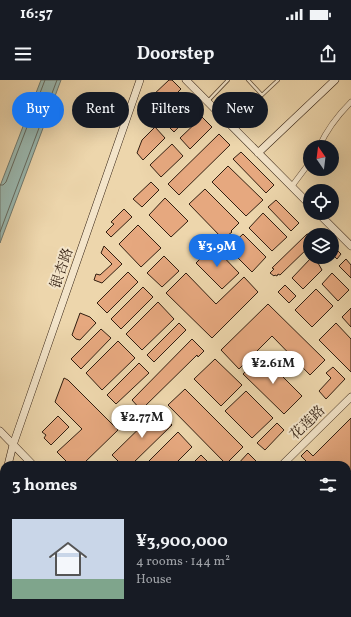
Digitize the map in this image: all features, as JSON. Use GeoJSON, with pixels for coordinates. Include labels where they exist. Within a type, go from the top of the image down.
{"type":"FeatureCollection","features":[{"type":"Feature","properties":{"kind":"street","name":"银杏路"},"geometry":{"type":"LineString","coordinates":[[9,461],[13,445],[140,80]]}},
{"type":"Feature","properties":{"kind":"street"},"geometry":{"type":"LineString","coordinates":[[186,80],[303,198]]}},
{"type":"Feature","properties":{"kind":"street"},"geometry":{"type":"LineString","coordinates":[[258,153],[335,80]]}},
{"type":"Feature","properties":{"kind":"street"},"geometry":{"type":"LineString","coordinates":[[322,140],[339,114],[351,102]]}},
{"type":"Feature","properties":{"kind":"street"},"geometry":{"type":"LineString","coordinates":[[292,186],[303,171]]}},
{"type":"Feature","properties":{"kind":"street"},"geometry":{"type":"LineString","coordinates":[[325,220],[351,246]]}},
{"type":"Feature","properties":{"kind":"street","name":"花莲路"},"geometry":{"type":"LineString","coordinates":[[286,461],[351,397]]}},
{"type":"Feature","properties":{"kind":"street"},"geometry":{"type":"LineString","coordinates":[[0,431],[29,461]]}},
{"type":"Feature","properties":{"kind":"lane"},"geometry":{"type":"LineString","coordinates":[[207,101],[228,80]]}},
{"type":"Feature","properties":{"kind":"lane"},"geometry":{"type":"LineString","coordinates":[[248,80],[262,95],[278,80]]}},
{"type":"Feature","properties":{"kind":"water"},"geometry":{"type":"Polygon","coordinates":[[[41,80],[61,80],[57,92],[36,92],[41,80]]]}},
{"type":"Feature","properties":{"kind":"water"},"geometry":{"type":"Polygon","coordinates":[[[22,128],[43,128],[0,243],[0,186],[22,128]]]}},
{"type":"Feature","properties":{"kind":"building"},"geometry":{"type":"Polygon","coordinates":[[[169,80],[172,80],[181,89],[178,92],[156,92],[169,80]]]}},
{"type":"Feature","properties":{"kind":"building"},"geometry":{"type":"Polygon","coordinates":[[[204,119],[212,127],[190,149],[180,138],[190,128],[204,128],[204,119]]]}},
{"type":"Feature","properties":{"kind":"building"},"geometry":{"type":"Polygon","coordinates":[[[154,128],[156,128],[165,138],[143,160],[137,153],[142,140],[154,128]]]}},
{"type":"Feature","properties":{"kind":"building"},"geometry":{"type":"Polygon","coordinates":[[[170,128],[178,128],[174,132],[170,128]]]}},
{"type":"Feature","properties":{"kind":"building"},"geometry":{"type":"Polygon","coordinates":[[[219,134],[230,145],[179,195],[168,184],[219,134]]]}},
{"type":"Feature","properties":{"kind":"building"},"geometry":{"type":"Polygon","coordinates":[[[172,144],[183,156],[161,177],[150,165],[172,144]]]}},
{"type":"Feature","properties":{"kind":"building"},"geometry":{"type":"Polygon","coordinates":[[[241,152],[274,185],[266,193],[233,159],[241,152]]]}},
{"type":"Feature","properties":{"kind":"building"},"geometry":{"type":"Polygon","coordinates":[[[228,166],[263,200],[246,216],[212,182],[228,166]]]}},
{"type":"Feature","properties":{"kind":"building"},"geometry":{"type":"Polygon","coordinates":[[[151,182],[159,190],[142,207],[133,199],[151,182]]]}},
{"type":"Feature","properties":{"kind":"building"},"geometry":{"type":"Polygon","coordinates":[[[205,189],[239,223],[231,231],[232,232],[223,239],[189,204],[205,189]]]}},
{"type":"Feature","properties":{"kind":"building"},"geometry":{"type":"Polygon","coordinates":[[[165,198],[188,221],[171,237],[149,215],[165,198]]]}},
{"type":"Feature","properties":{"kind":"building"},"geometry":{"type":"Polygon","coordinates":[[[276,200],[299,223],[291,231],[268,207],[276,200]]]}},
{"type":"Feature","properties":{"kind":"building"},"geometry":{"type":"Polygon","coordinates":[[[124,209],[132,217],[111,237],[106,232],[114,224],[111,222],[124,209]]]}},
{"type":"Feature","properties":{"kind":"building"},"geometry":{"type":"Polygon","coordinates":[[[263,213],[287,237],[272,251],[249,228],[263,213]]]}},
{"type":"Feature","properties":{"kind":"building"},"geometry":{"type":"Polygon","coordinates":[[[138,225],[161,248],[141,267],[119,244],[138,225]]]}},
{"type":"Feature","properties":{"kind":"building"},"geometry":{"type":"Polygon","coordinates":[[[243,234],[266,257],[252,272],[228,248],[243,234]]]}},
{"type":"Feature","properties":{"kind":"building"},"geometry":{"type":"Polygon","coordinates":[[[303,238],[303,253],[280,275],[278,274],[277,276],[274,276],[270,273],[274,269],[272,268],[303,238]]]}},
{"type":"Feature","properties":{"kind":"building"},"geometry":{"type":"Polygon","coordinates":[[[104,246],[122,264],[102,283],[94,280],[96,274],[100,275],[112,264],[101,253],[104,246]]]}},
{"type":"Feature","properties":{"kind":"building"},"geometry":{"type":"Polygon","coordinates":[[[213,246],[239,273],[222,289],[196,263],[213,246]]]}},
{"type":"Feature","properties":{"kind":"building"},"geometry":{"type":"Polygon","coordinates":[[[164,256],[179,271],[162,287],[147,273],[164,256]]]}},
{"type":"Feature","properties":{"kind":"building"},"geometry":{"type":"Polygon","coordinates":[[[346,259],[351,265],[351,278],[339,266],[346,259]]]}},
{"type":"Feature","properties":{"kind":"building"},"geometry":{"type":"Polygon","coordinates":[[[305,264],[319,264],[322,270],[303,289],[292,278],[305,264]]]}},
{"type":"Feature","properties":{"kind":"building"},"geometry":{"type":"Polygon","coordinates":[[[128,272],[138,282],[107,313],[97,303],[128,272]]]}},
{"type":"Feature","properties":{"kind":"building"},"geometry":{"type":"Polygon","coordinates":[[[186,273],[216,304],[244,277],[258,292],[212,338],[166,293],[186,273]]]}},
{"type":"Feature","properties":{"kind":"building"},"geometry":{"type":"Polygon","coordinates":[[[332,273],[349,290],[338,301],[322,284],[332,273]]]}},
{"type":"Feature","properties":{"kind":"building"},"geometry":{"type":"Polygon","coordinates":[[[285,285],[296,296],[289,303],[278,292],[285,285]]]}},
{"type":"Feature","properties":{"kind":"building"},"geometry":{"type":"Polygon","coordinates":[[[143,287],[153,297],[121,329],[111,319],[143,287]]]}},
{"type":"Feature","properties":{"kind":"building"},"geometry":{"type":"Polygon","coordinates":[[[316,289],[333,306],[312,327],[295,310],[316,289]]]}},
{"type":"Feature","properties":{"kind":"building"},"geometry":{"type":"Polygon","coordinates":[[[158,302],[174,319],[142,350],[126,334],[158,302]]]}},
{"type":"Feature","properties":{"kind":"building"},"geometry":{"type":"Polygon","coordinates":[[[268,304],[325,360],[310,375],[272,336],[239,369],[221,350],[268,304]]]}},
{"type":"Feature","properties":{"kind":"building"},"geometry":{"type":"Polygon","coordinates":[[[351,308],[351,327],[342,317],[351,308]]]}},
{"type":"Feature","properties":{"kind":"building"},"geometry":{"type":"Polygon","coordinates":[[[80,313],[90,317],[96,323],[80,340],[76,339],[72,335],[80,313]]]}},
{"type":"Feature","properties":{"kind":"building"},"geometry":{"type":"Polygon","coordinates":[[[179,323],[186,330],[154,362],[147,355],[179,323]]]}},
{"type":"Feature","properties":{"kind":"building"},"geometry":{"type":"Polygon","coordinates":[[[336,323],[351,339],[351,372],[319,340],[336,323]]]}},
{"type":"Feature","properties":{"kind":"building"},"geometry":{"type":"Polygon","coordinates":[[[101,329],[111,338],[81,369],[71,359],[101,329]]]}},
{"type":"Feature","properties":{"kind":"building"},"geometry":{"type":"Polygon","coordinates":[[[192,339],[204,351],[198,357],[197,355],[141,410],[132,400],[192,339]]]}},
{"type":"Feature","properties":{"kind":"building"},"geometry":{"type":"Polygon","coordinates":[[[118,341],[135,358],[102,390],[86,373],[118,341]]]}},
{"type":"Feature","properties":{"kind":"building"},"geometry":{"type":"Polygon","coordinates":[[[262,356],[302,396],[284,414],[243,374],[262,356]]]}},
{"type":"Feature","properties":{"kind":"building"},"geometry":{"type":"Polygon","coordinates":[[[215,359],[242,385],[221,406],[194,379],[215,359]]]}},
{"type":"Feature","properties":{"kind":"building"},"geometry":{"type":"Polygon","coordinates":[[[139,363],[149,373],[116,404],[107,395],[139,363]]]}},
{"type":"Feature","properties":{"kind":"building"},"geometry":{"type":"Polygon","coordinates":[[[333,367],[345,379],[326,399],[319,391],[331,378],[326,373],[333,367]]]}},
{"type":"Feature","properties":{"kind":"building"},"geometry":{"type":"Polygon","coordinates":[[[64,378],[68,380],[118,430],[86,461],[66,461],[57,452],[82,429],[55,402],[64,378]]]}},
{"type":"Feature","properties":{"kind":"building"},"geometry":{"type":"Polygon","coordinates":[[[185,389],[243,447],[229,461],[223,461],[168,405],[185,389]]]}},
{"type":"Feature","properties":{"kind":"building"},"geometry":{"type":"Polygon","coordinates":[[[246,391],[273,418],[252,438],[225,411],[246,391]]]}},
{"type":"Feature","properties":{"kind":"building"},"geometry":{"type":"Polygon","coordinates":[[[158,410],[172,425],[135,461],[118,461],[112,455],[158,410]]]}},
{"type":"Feature","properties":{"kind":"building"},"geometry":{"type":"Polygon","coordinates":[[[58,416],[69,427],[51,445],[44,438],[46,435],[42,432],[58,416]]]}},
{"type":"Feature","properties":{"kind":"building"},"geometry":{"type":"Polygon","coordinates":[[[351,418],[351,461],[306,461],[301,456],[307,450],[313,456],[351,418]]]}},
{"type":"Feature","properties":{"kind":"building"},"geometry":{"type":"Polygon","coordinates":[[[277,423],[284,430],[265,450],[257,443],[277,423]]]}},
{"type":"Feature","properties":{"kind":"building"},"geometry":{"type":"Polygon","coordinates":[[[178,432],[192,447],[178,461],[149,461],[178,432]]]}},
{"type":"Feature","properties":{"kind":"building"},"geometry":{"type":"Polygon","coordinates":[[[248,453],[256,461],[241,461],[248,453]]]}},
{"type":"Feature","properties":{"kind":"building"},"geometry":{"type":"Polygon","coordinates":[[[201,455],[207,461],[195,461],[201,455]]]}}]}
